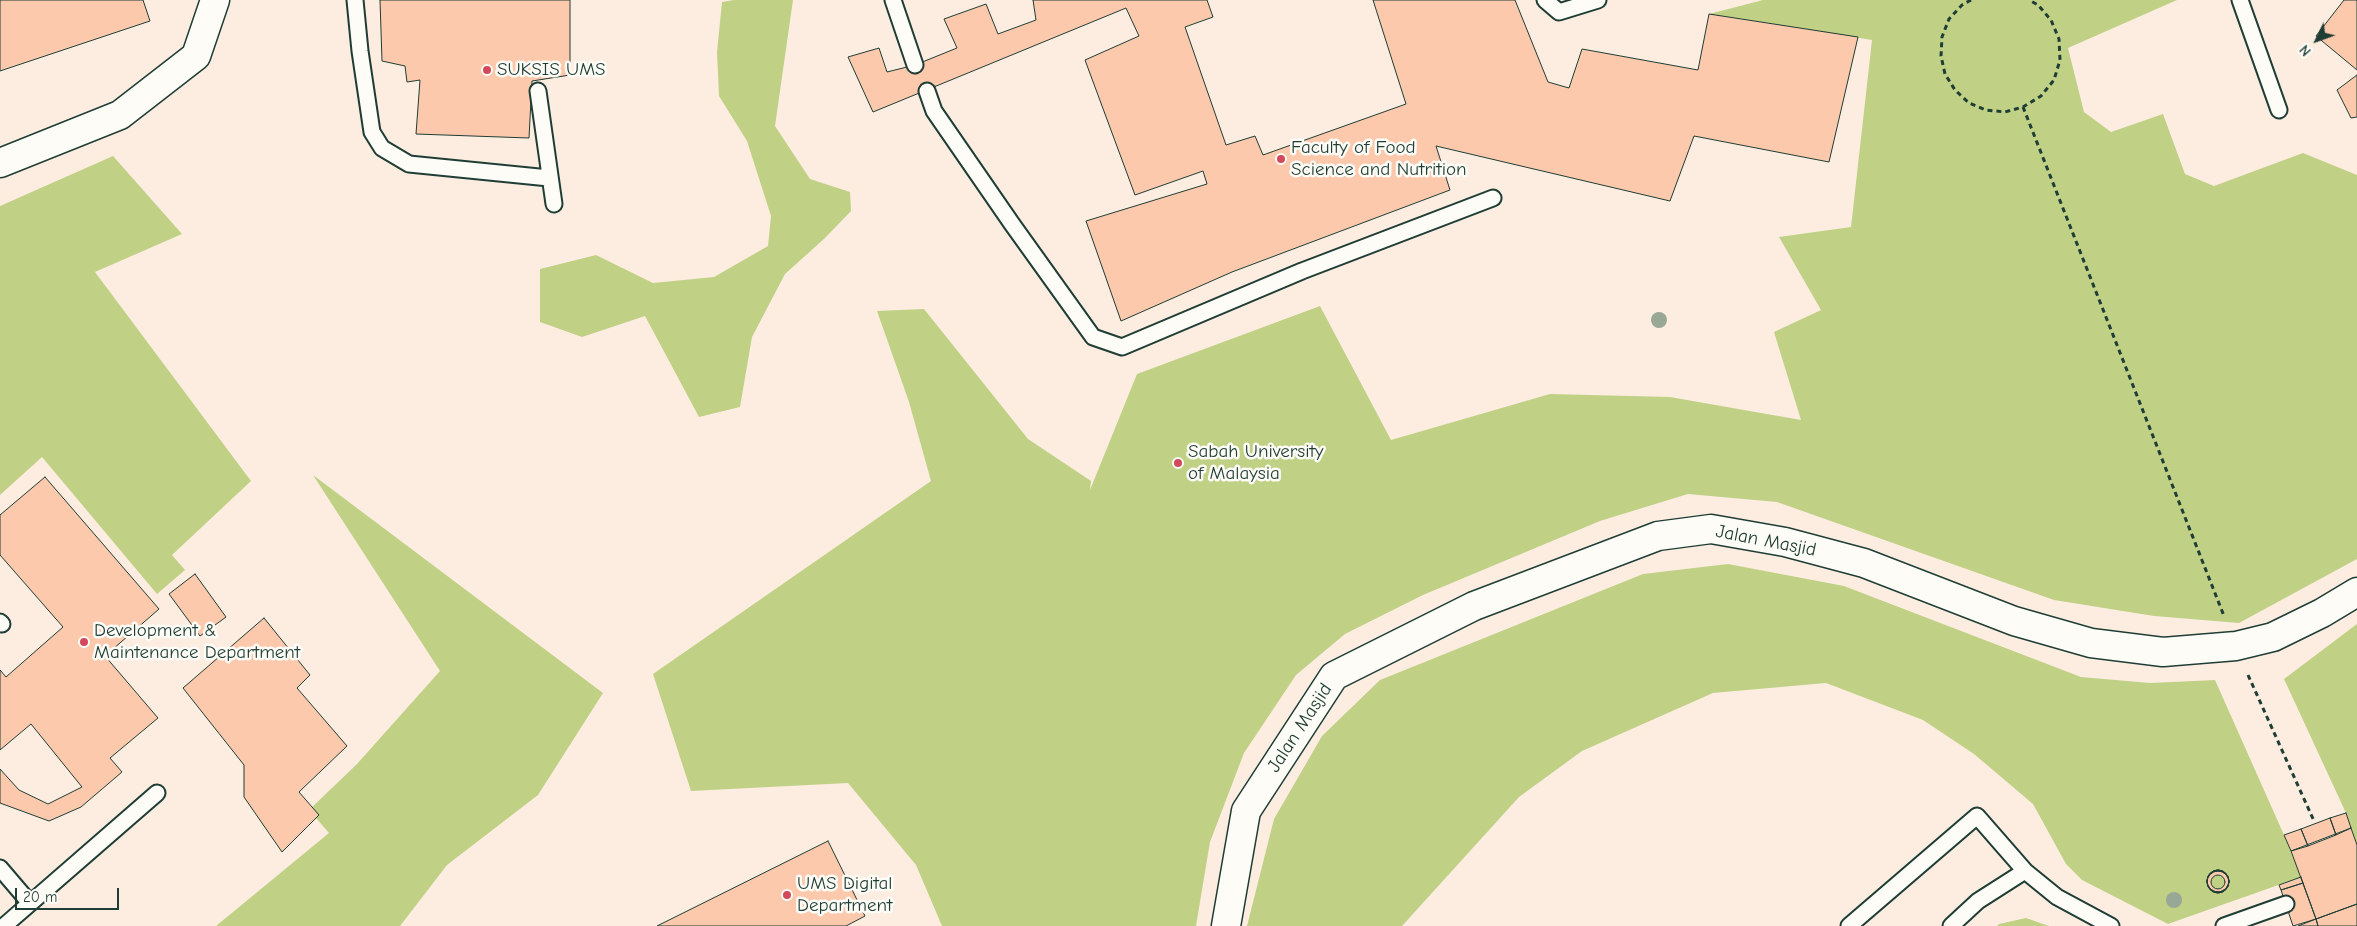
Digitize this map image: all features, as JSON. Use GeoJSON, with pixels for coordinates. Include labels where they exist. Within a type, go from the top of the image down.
{"type":"FeatureCollection","features":[{"type":"Feature","properties":{"kind":"street"},"geometry":{"type":"LineString","coordinates":[[0,163],[120,115],[196,56],[215,0]]}},
{"type":"Feature","properties":{"kind":"street","name":"Jalan Masjid"},"geometry":{"type":"LineString","coordinates":[[1226,926],[1246,811],[1334,676],[1474,606],[1658,536],[1712,529],[1784,542],[1864,563],[2014,621],[2091,643],[2163,652],[2236,646],[2273,637],[2322,613],[2357,592]]}},
{"type":"Feature","properties":{"kind":"lane"},"geometry":{"type":"LineString","coordinates":[[356,0],[360,51],[372,132],[382,148],[409,164],[549,178]]}},
{"type":"Feature","properties":{"kind":"lane"},"geometry":{"type":"LineString","coordinates":[[893,0],[914,64]]}},
{"type":"Feature","properties":{"kind":"lane"},"geometry":{"type":"LineString","coordinates":[[1545,0],[1559,12],[1598,0]]}},
{"type":"Feature","properties":{"kind":"lane"},"geometry":{"type":"LineString","coordinates":[[2240,0],[2279,110]]}},
{"type":"Feature","properties":{"kind":"lane"},"geometry":{"type":"LineString","coordinates":[[538,91],[554,204]]}},
{"type":"Feature","properties":{"kind":"lane"},"geometry":{"type":"LineString","coordinates":[[927,91],[934,111],[1093,337],[1122,347],[1302,271],[1493,198]]}},
{"type":"Feature","properties":{"kind":"lane"},"geometry":{"type":"LineString","coordinates":[[4,926],[29,902],[157,793]]}},
{"type":"Feature","properties":{"kind":"lane"},"geometry":{"type":"LineString","coordinates":[[1849,926],[1977,816],[2026,871],[2057,897],[2111,926]]}},
{"type":"Feature","properties":{"kind":"lane"},"geometry":{"type":"LineString","coordinates":[[0,868],[29,902]]}},
{"type":"Feature","properties":{"kind":"lane"},"geometry":{"type":"LineString","coordinates":[[1951,926],[1978,902],[2026,871]]}},
{"type":"Feature","properties":{"kind":"lane"},"geometry":{"type":"LineString","coordinates":[[2224,926],[2286,904]]}},
{"type":"Feature","properties":{"kind":"path"},"geometry":{"type":"LineString","coordinates":[[1970,0],[1962,5],[1949,19],[1942,37],[1940,56],[1945,74],[1955,90],[1969,103],[1986,110],[2005,112],[2023,108],[2041,96],[2054,80],[2060,60],[2059,39],[2051,20],[2038,4],[2030,0]]}},
{"type":"Feature","properties":{"kind":"path"},"geometry":{"type":"LineString","coordinates":[[2023,108],[2236,646],[2314,821]]}},
{"type":"Feature","properties":{"kind":"shaded area","name":"Sabah University of Malaysia"},"geometry":{"type":"Polygon","coordinates":[[[0,0],[2357,0],[2357,926],[0,926],[0,0]]]}},
{"type":"Feature","properties":{"kind":"green space"},"geometry":{"type":"Polygon","coordinates":[[[734,0],[793,0],[775,126],[810,179],[850,192],[851,211],[825,238],[785,274],[752,337],[740,407],[699,417],[645,316],[582,337],[540,322],[540,269],[596,255],[653,283],[714,277],[768,246],[771,216],[747,141],[719,96],[717,52],[722,2],[734,0]]]}},
{"type":"Feature","properties":{"kind":"green space"},"geometry":{"type":"Polygon","coordinates":[[[1763,0],[2177,0],[2068,48],[2084,112],[2111,132],[2163,114],[2185,174],[2214,186],[2303,153],[2357,175],[2357,559],[2239,623],[2154,616],[2054,600],[1777,502],[1688,494],[1600,521],[1423,595],[1345,634],[1296,675],[1244,753],[1210,842],[1196,926],[942,926],[916,865],[848,783],[691,791],[653,674],[931,481],[909,402],[877,311],[924,309],[1028,439],[1091,481],[1090,490],[1137,374],[1320,306],[1391,440],[1550,394],[1670,397],[1801,420],[1774,332],[1821,310],[1779,237],[1851,227],[1872,40],[1709,14],[1763,0]]]}},
{"type":"Feature","properties":{"kind":"green space"},"geometry":{"type":"Polygon","coordinates":[[[113,156],[182,234],[95,272],[251,481],[172,555],[185,570],[157,594],[42,457],[0,495],[0,206],[113,156]]]}},
{"type":"Feature","properties":{"kind":"green space"},"geometry":{"type":"Polygon","coordinates":[[[313,475],[603,693],[538,795],[447,865],[400,926],[216,926],[329,833],[309,810],[357,764],[440,671],[313,475]]]}},
{"type":"Feature","properties":{"kind":"green space"},"geometry":{"type":"Polygon","coordinates":[[[1728,564],[1844,586],[2081,677],[2150,683],[2215,680],[2301,877],[2168,924],[2082,880],[2066,864],[2033,804],[1974,754],[1923,720],[1826,683],[1713,693],[1582,751],[1519,797],[1402,926],[1247,926],[1274,819],[1322,736],[1380,680],[1643,574],[1728,564]]]}},
{"type":"Feature","properties":{"kind":"green space"},"geometry":{"type":"Polygon","coordinates":[[[2357,624],[2357,845],[2346,813],[2284,679],[2357,624]]]}},
{"type":"Feature","properties":{"kind":"green space"},"geometry":{"type":"Polygon","coordinates":[[[2026,918],[2049,926],[1997,926],[1999,924],[2026,918]]]}},
{"type":"Feature","properties":{"kind":"building"},"geometry":{"type":"Polygon","coordinates":[[[0,0],[143,0],[150,21],[0,71],[0,0]]]}},
{"type":"Feature","properties":{"kind":"building","name":"SUKSIS UMS"},"geometry":{"type":"Polygon","coordinates":[[[380,0],[570,0],[570,75],[532,81],[529,138],[416,134],[420,80],[407,82],[405,66],[382,61],[380,0]]]}},
{"type":"Feature","properties":{"kind":"building","name":"Faculty of Food Science and Nutrition"},"geometry":{"type":"Polygon","coordinates":[[[1033,0],[1207,0],[1213,17],[1185,27],[1226,145],[1255,136],[1263,155],[1406,104],[1373,0],[1515,0],[1548,82],[1569,88],[1582,49],[1698,70],[1709,14],[1858,37],[1829,162],[1694,136],[1670,201],[1436,146],[1450,190],[1232,272],[1121,321],[1086,221],[1207,184],[1203,171],[1135,195],[1085,60],[1139,36],[1126,8],[873,112],[848,57],[879,48],[887,72],[915,65],[957,48],[944,19],[986,4],[998,34],[1036,20],[1033,0]]]}},
{"type":"Feature","properties":{"kind":"building"},"geometry":{"type":"Polygon","coordinates":[[[2344,0],[2357,0],[2357,70],[2316,36],[2344,0]]]}},
{"type":"Feature","properties":{"kind":"building"},"geometry":{"type":"Polygon","coordinates":[[[2357,75],[2357,117],[2351,118],[2337,90],[2357,75]]]}},
{"type":"Feature","properties":{"kind":"building","name":"Development & Maintenance Department"},"geometry":{"type":"Polygon","coordinates":[[[45,477],[159,609],[105,656],[158,718],[110,758],[122,772],[81,807],[49,821],[0,803],[0,769],[19,790],[48,804],[82,787],[31,724],[0,750],[0,670],[6,677],[63,627],[0,555],[0,515],[45,477]]]}},
{"type":"Feature","properties":{"kind":"building"},"geometry":{"type":"Polygon","coordinates":[[[195,574],[226,617],[200,636],[169,594],[195,574]]]}},
{"type":"Feature","properties":{"kind":"building"},"geometry":{"type":"Polygon","coordinates":[[[264,618],[310,675],[297,688],[347,746],[299,792],[319,815],[282,852],[244,797],[244,765],[183,688],[264,618]]]}},
{"type":"Feature","properties":{"kind":"building"},"geometry":{"type":"Polygon","coordinates":[[[2346,813],[2351,828],[2336,835],[2330,818],[2346,813]]]}},
{"type":"Feature","properties":{"kind":"building"},"geometry":{"type":"Polygon","coordinates":[[[2330,818],[2336,835],[2308,846],[2301,829],[2330,818]]]}},
{"type":"Feature","properties":{"kind":"building"},"geometry":{"type":"Polygon","coordinates":[[[2351,828],[2357,845],[2357,904],[2316,919],[2291,851],[2351,828]]]}},
{"type":"Feature","properties":{"kind":"building"},"geometry":{"type":"Polygon","coordinates":[[[2301,829],[2308,846],[2291,851],[2284,835],[2301,829]]]}},
{"type":"Feature","properties":{"kind":"building","name":"UMS Digital Department"},"geometry":{"type":"Polygon","coordinates":[[[828,841],[865,916],[846,926],[657,926],[828,841]]]}},
{"type":"Feature","properties":{"kind":"building"},"geometry":{"type":"Polygon","coordinates":[[[2218,870],[2226,873],[2229,881],[2226,889],[2218,892],[2210,889],[2207,881],[2210,873],[2218,870]]]}},
{"type":"Feature","properties":{"kind":"building"},"geometry":{"type":"Polygon","coordinates":[[[2218,870],[2226,873],[2229,881],[2226,889],[2218,892],[2210,889],[2207,881],[2210,873],[2218,870]]]}},
{"type":"Feature","properties":{"kind":"building"},"geometry":{"type":"Polygon","coordinates":[[[2218,870],[2226,873],[2229,881],[2226,889],[2218,892],[2210,889],[2207,881],[2210,873],[2218,870]]]}},
{"type":"Feature","properties":{"kind":"building"},"geometry":{"type":"Polygon","coordinates":[[[2218,871],[2226,874],[2229,882],[2226,890],[2218,893],[2210,890],[2207,882],[2210,874],[2218,871]]]}},
{"type":"Feature","properties":{"kind":"building"},"geometry":{"type":"Polygon","coordinates":[[[2218,871],[2226,874],[2229,882],[2226,890],[2218,893],[2210,890],[2207,882],[2210,874],[2218,871]]]}},
{"type":"Feature","properties":{"kind":"building"},"geometry":{"type":"Polygon","coordinates":[[[2215,875],[2221,875],[2225,882],[2221,889],[2215,889],[2211,885],[2211,879],[2215,875]]]}},
{"type":"Feature","properties":{"kind":"building"},"geometry":{"type":"Polygon","coordinates":[[[2301,877],[2303,883],[2281,890],[2279,885],[2301,877]]]}},
{"type":"Feature","properties":{"kind":"building"},"geometry":{"type":"Polygon","coordinates":[[[2303,883],[2316,919],[2293,926],[2281,890],[2303,883]]]}},
{"type":"Feature","properties":{"kind":"building"},"geometry":{"type":"Polygon","coordinates":[[[2357,904],[2357,926],[2318,926],[2316,919],[2357,904]]]}},
{"type":"Feature","properties":{"kind":"building"},"geometry":{"type":"Polygon","coordinates":[[[2316,919],[2318,926],[2298,926],[2316,919]]]}},
{"type":"Feature","properties":{"kind":"place","name":"SUKSIS UMS"},"geometry":{"type":"Point","coordinates":[487,70]}},
{"type":"Feature","properties":{"kind":"place","name":"Faculty of Food Science and Nutrition"},"geometry":{"type":"Point","coordinates":[1281,159]}},
{"type":"Feature","properties":{"kind":"place","name":"Sabah University of Malaysia"},"geometry":{"type":"Point","coordinates":[1178,463]}},
{"type":"Feature","properties":{"kind":"place","name":"Development & Maintenance Department"},"geometry":{"type":"Point","coordinates":[84,642]}},
{"type":"Feature","properties":{"kind":"place","name":"UMS Digital Department"},"geometry":{"type":"Point","coordinates":[787,895]}}]}
